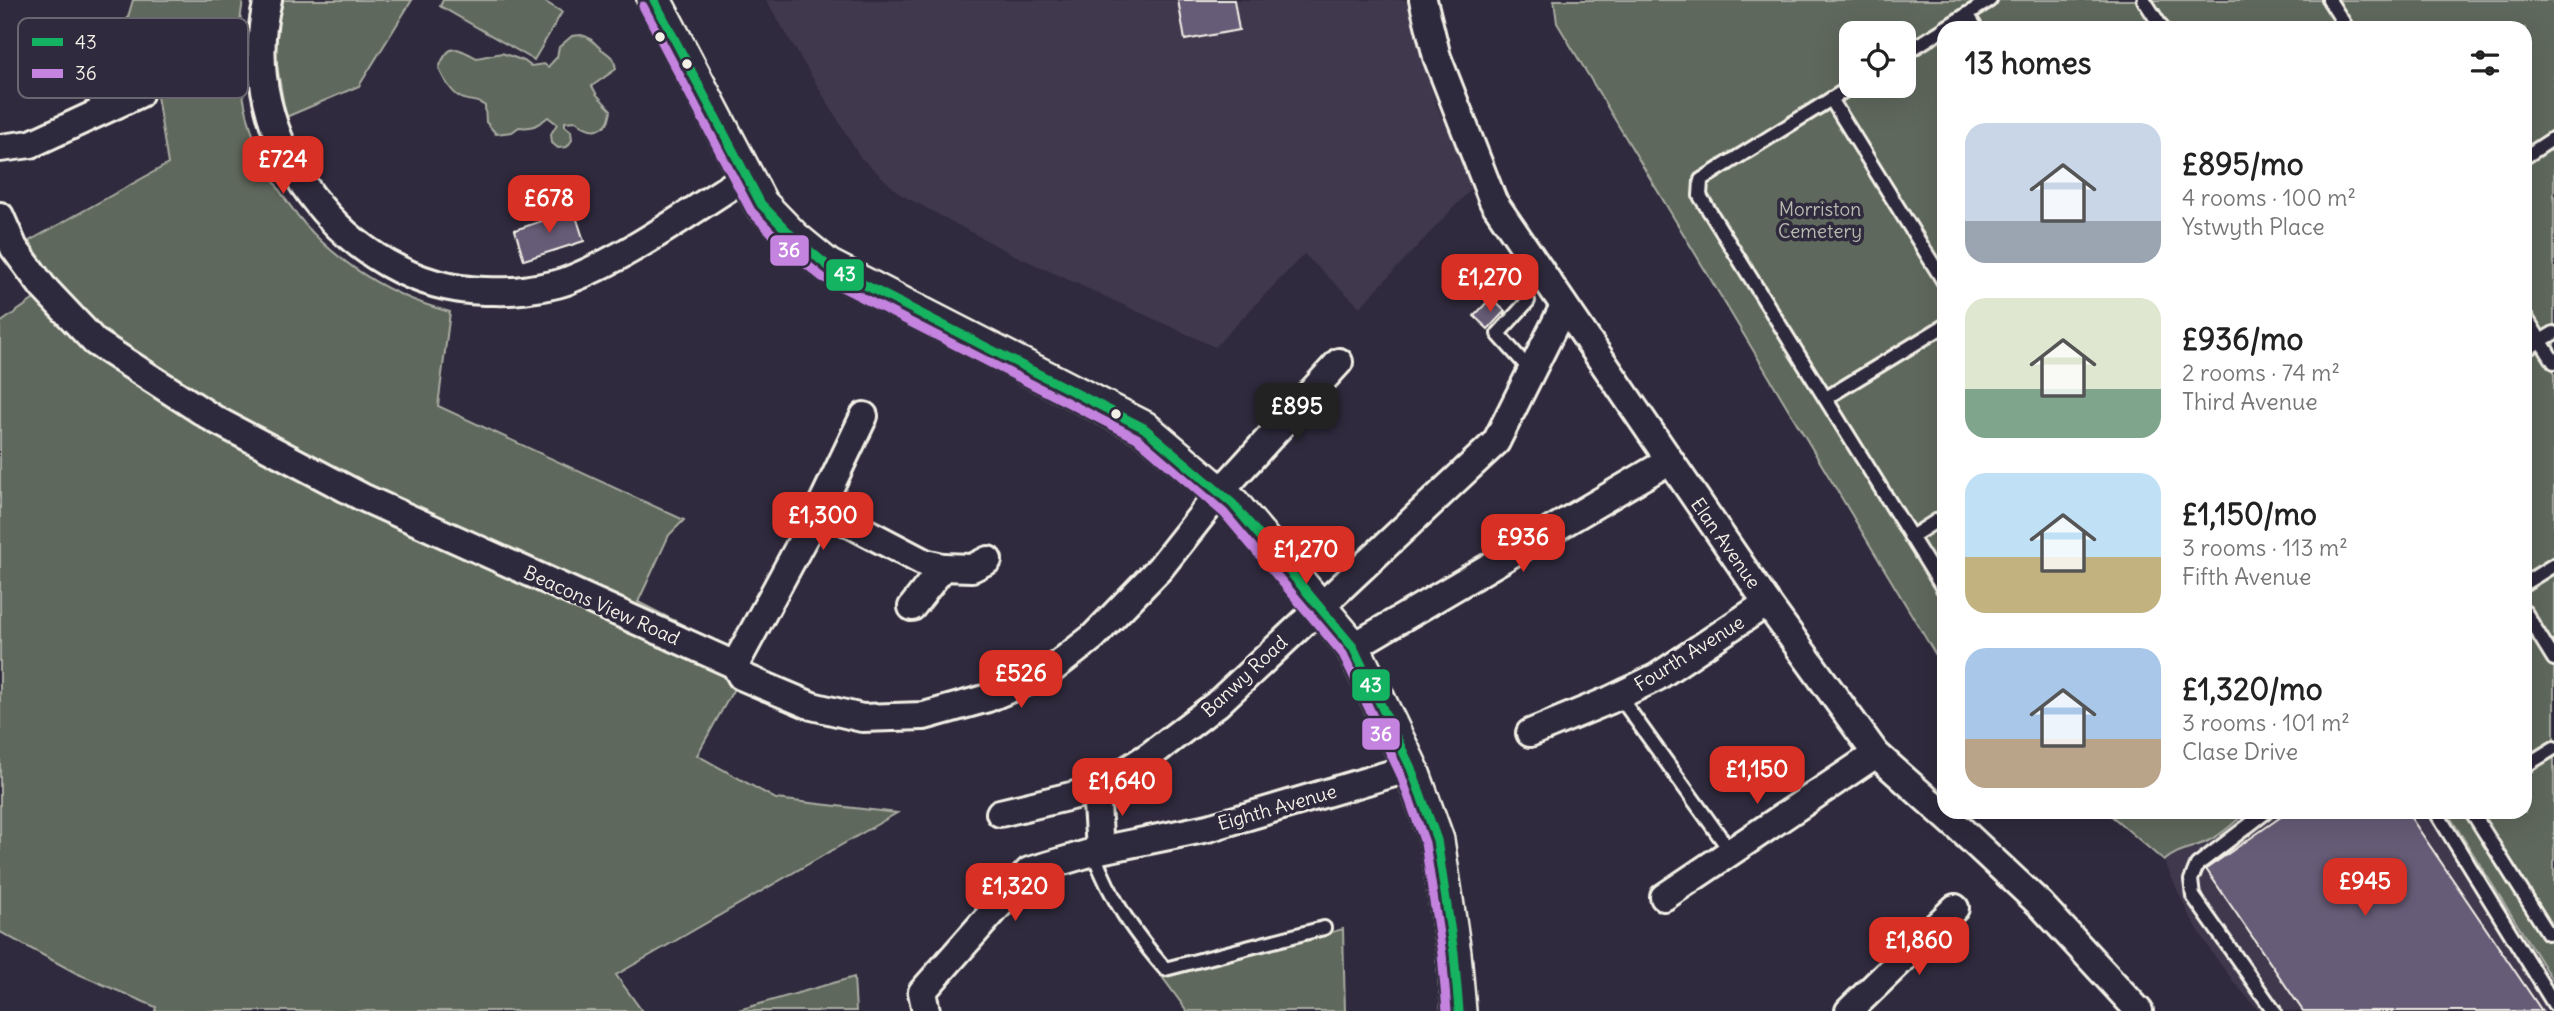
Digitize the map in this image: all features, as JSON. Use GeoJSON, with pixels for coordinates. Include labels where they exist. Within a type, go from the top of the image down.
{"type":"FeatureCollection","features":[{"type":"Feature","properties":{"kind":"street"},"geometry":{"type":"LineString","coordinates":[[268,0],[262,22],[266,100],[289,161],[308,191],[341,231],[377,259],[423,281],[458,289],[518,291],[567,281],[628,250],[747,176]]}},
{"type":"Feature","properties":{"kind":"street"},"geometry":{"type":"LineString","coordinates":[[654,0],[761,204],[794,238],[828,266],[1144,428],[1234,504],[1353,647],[1411,768],[1437,840],[1454,953],[1459,1011]]}},
{"type":"Feature","properties":{"kind":"street","name":"Elan Avenue"},"geometry":{"type":"LineString","coordinates":[[1423,0],[1437,57],[1493,201],[1669,461],[1876,754],[1937,808]]}},
{"type":"Feature","properties":{"kind":"street"},"geometry":{"type":"LineString","coordinates":[[103,98],[107,108]]}},
{"type":"Feature","properties":{"kind":"street"},"geometry":{"type":"LineString","coordinates":[[0,148],[31,144],[130,98]]}},
{"type":"Feature","properties":{"kind":"street","name":"Beacons View Road"},"geometry":{"type":"LineString","coordinates":[[0,216],[14,248],[43,287],[96,342],[214,419],[362,497],[735,665],[741,676],[812,706],[862,718],[924,716],[988,698],[1047,673],[1093,637],[1160,568],[1220,492],[1339,362]]}},
{"type":"Feature","properties":{"kind":"street","name":"Banwy Road"},"geometry":{"type":"LineString","coordinates":[[1000,813],[1096,790],[1149,756],[1217,704],[1496,442],[1564,306]]}},
{"type":"Feature","properties":{"kind":"street"},"geometry":{"type":"LineString","coordinates":[[735,665],[820,508],[864,416]]}},
{"type":"Feature","properties":{"kind":"street"},"geometry":{"type":"LineString","coordinates":[[1353,647],[1669,461]]}},
{"type":"Feature","properties":{"kind":"street"},"geometry":{"type":"LineString","coordinates":[[820,508],[925,563],[972,568],[988,560]]}},
{"type":"Feature","properties":{"kind":"street"},"geometry":{"type":"LineString","coordinates":[[912,607],[943,567]]}},
{"type":"Feature","properties":{"kind":"street","name":"Fourth Avenue"},"geometry":{"type":"LineString","coordinates":[[1530,733],[1657,677],[1768,603]]}},
{"type":"Feature","properties":{"kind":"street"},"geometry":{"type":"LineString","coordinates":[[1664,897],[1876,754]]}},
{"type":"Feature","properties":{"kind":"street","name":"Eighth Avenue"},"geometry":{"type":"LineString","coordinates":[[926,1011],[922,992],[1029,872],[1097,851],[1208,828],[1411,768]]}},
{"type":"Feature","properties":{"kind":"street"},"geometry":{"type":"LineString","coordinates":[[1096,790],[1097,851]]}},
{"type":"Feature","properties":{"kind":"street","name":"Elan Avenue"},"geometry":{"type":"LineString","coordinates":[[1949,819],[2041,905],[2139,1011]]}},
{"type":"Feature","properties":{"kind":"street"},"geometry":{"type":"LineString","coordinates":[[1849,1011],[1955,908]]}},
{"type":"Feature","properties":{"kind":"lane"},"geometry":{"type":"LineString","coordinates":[[1956,21],[1990,0]]}},
{"type":"Feature","properties":{"kind":"lane"},"geometry":{"type":"LineString","coordinates":[[2144,0],[2158,21]]}},
{"type":"Feature","properties":{"kind":"lane"},"geometry":{"type":"LineString","coordinates":[[2329,0],[2342,21]]}},
{"type":"Feature","properties":{"kind":"lane"},"geometry":{"type":"LineString","coordinates":[[1967,14],[1972,21]]}},
{"type":"Feature","properties":{"kind":"lane"},"geometry":{"type":"LineString","coordinates":[[1916,46],[1937,33]]}},
{"type":"Feature","properties":{"kind":"lane"},"geometry":{"type":"LineString","coordinates":[[1839,94],[1700,180],[1700,195],[1937,579]]}},
{"type":"Feature","properties":{"kind":"lane"},"geometry":{"type":"LineString","coordinates":[[1831,99],[1937,271]]}},
{"type":"Feature","properties":{"kind":"lane"},"geometry":{"type":"LineString","coordinates":[[2532,152],[2554,138]]}},
{"type":"Feature","properties":{"kind":"lane"},"geometry":{"type":"LineString","coordinates":[[1528,300],[1498,334],[1531,370]]}},
{"type":"Feature","properties":{"kind":"lane"},"geometry":{"type":"LineString","coordinates":[[2532,327],[2554,362]]}},
{"type":"Feature","properties":{"kind":"lane"},"geometry":{"type":"LineString","coordinates":[[1826,398],[1937,330]]}},
{"type":"Feature","properties":{"kind":"lane"},"geometry":{"type":"LineString","coordinates":[[2532,346],[2554,332]]}},
{"type":"Feature","properties":{"kind":"lane"},"geometry":{"type":"LineString","coordinates":[[1911,537],[1937,520]]}},
{"type":"Feature","properties":{"kind":"lane"},"geometry":{"type":"LineString","coordinates":[[2532,579],[2554,565]]}},
{"type":"Feature","properties":{"kind":"lane"},"geometry":{"type":"LineString","coordinates":[[2532,623],[2554,659]]}},
{"type":"Feature","properties":{"kind":"lane"},"geometry":{"type":"LineString","coordinates":[[1619,696],[1731,852]]}},
{"type":"Feature","properties":{"kind":"lane"},"geometry":{"type":"LineString","coordinates":[[2532,762],[2554,748]]}},
{"type":"Feature","properties":{"kind":"lane"},"geometry":{"type":"LineString","coordinates":[[2257,819],[2197,865],[2191,880],[2193,896],[2274,1011]]}},
{"type":"Feature","properties":{"kind":"lane"},"geometry":{"type":"LineString","coordinates":[[2441,819],[2554,1004]]}},
{"type":"Feature","properties":{"kind":"lane"},"geometry":{"type":"LineString","coordinates":[[2477,819],[2552,935]]}},
{"type":"Feature","properties":{"kind":"lane"},"geometry":{"type":"LineString","coordinates":[[1097,851],[1107,888],[1118,909],[1165,969],[1324,928]]}},
{"type":"Feature","properties":{"kind":"shaded area"},"geometry":{"type":"Polygon","coordinates":[[[766,0],[1406,0],[1436,104],[1474,186],[1360,307],[1304,254],[1215,347],[1010,253],[900,194],[860,157],[766,0]]]}},
{"type":"Feature","properties":{"kind":"shaded area"},"geometry":{"type":"Polygon","coordinates":[[[2239,819],[2451,819],[2554,983],[2554,1011],[2259,1011],[2213,954],[2188,913],[2164,861],[2171,854],[2210,840],[2239,819]]]}},
{"type":"Feature","properties":{"kind":"green space"},"geometry":{"type":"Polygon","coordinates":[[[133,0],[243,0],[242,18],[128,18],[133,0]]]}},
{"type":"Feature","properties":{"kind":"green space"},"geometry":{"type":"Polygon","coordinates":[[[281,0],[412,0],[359,86],[286,117],[275,54],[281,0]]]}},
{"type":"Feature","properties":{"kind":"green space"},"geometry":{"type":"Polygon","coordinates":[[[443,0],[542,0],[562,12],[534,60],[440,6],[443,0]]]}},
{"type":"Feature","properties":{"kind":"green space","name":"Morriston Cemetery"},"geometry":{"type":"Polygon","coordinates":[[[1554,0],[2554,0],[2554,983],[2451,819],[2532,819],[2532,21],[1937,21],[1937,657],[1557,23],[1554,0]]]}},
{"type":"Feature","properties":{"kind":"green space"},"geometry":{"type":"Polygon","coordinates":[[[581,35],[592,40],[614,61],[616,69],[592,86],[611,110],[610,118],[598,129],[588,128],[576,121],[565,122],[565,126],[571,131],[572,140],[567,147],[558,148],[552,143],[551,134],[557,124],[548,117],[535,126],[519,127],[512,132],[496,134],[486,122],[485,106],[456,94],[439,68],[446,54],[454,49],[477,58],[502,53],[531,66],[544,64],[548,67],[557,57],[559,47],[572,36],[581,35]]]}},
{"type":"Feature","properties":{"kind":"green space"},"geometry":{"type":"Polygon","coordinates":[[[157,98],[244,98],[260,153],[284,197],[315,235],[354,268],[399,294],[450,312],[438,406],[684,520],[669,535],[638,602],[726,647],[741,676],[697,755],[776,799],[897,813],[616,975],[642,1011],[155,1011],[156,1007],[76,973],[0,932],[0,323],[57,283],[29,241],[168,164],[157,98]]]}},
{"type":"Feature","properties":{"kind":"green space"},"geometry":{"type":"Polygon","coordinates":[[[2115,819],[2238,819],[2215,837],[2164,861],[2115,819]]]}},
{"type":"Feature","properties":{"kind":"green space"},"geometry":{"type":"Polygon","coordinates":[[[1343,929],[1345,1011],[1187,1011],[1163,978],[1343,929]]]}},
{"type":"Feature","properties":{"kind":"green space"},"geometry":{"type":"Polygon","coordinates":[[[854,977],[856,1011],[735,1011],[854,977]]]}},
{"type":"Feature","properties":{"kind":"building"},"geometry":{"type":"Polygon","coordinates":[[[1178,0],[1234,0],[1239,30],[1185,40],[1178,0]]]}},
{"type":"Feature","properties":{"kind":"building"},"geometry":{"type":"Polygon","coordinates":[[[574,210],[584,241],[524,260],[515,230],[574,210]]]}},
{"type":"Feature","properties":{"kind":"building"},"geometry":{"type":"Polygon","coordinates":[[[1491,298],[1505,311],[1488,329],[1474,316],[1491,298]]]}},
{"type":"Feature","properties":{"kind":"building"},"geometry":{"type":"Polygon","coordinates":[[[2278,819],[2412,819],[2542,1011],[2303,1011],[2206,869],[2278,819]]]}},
{"type":"Feature","properties":{"kind":"transit line","name":"43"},"geometry":{"type":"LineString","coordinates":[[654,0],[761,204],[794,238],[828,266],[1144,428],[1233,504],[1353,647],[1411,768],[1437,840],[1454,953],[1459,1011]]}},
{"type":"Feature","properties":{"kind":"transit line","name":"36"},"geometry":{"type":"LineString","coordinates":[[643,6],[751,211],[785,247],[822,277],[1137,438],[1224,513],[1343,654],[1400,773],[1425,843],[1442,954],[1447,1011]]}}]}
